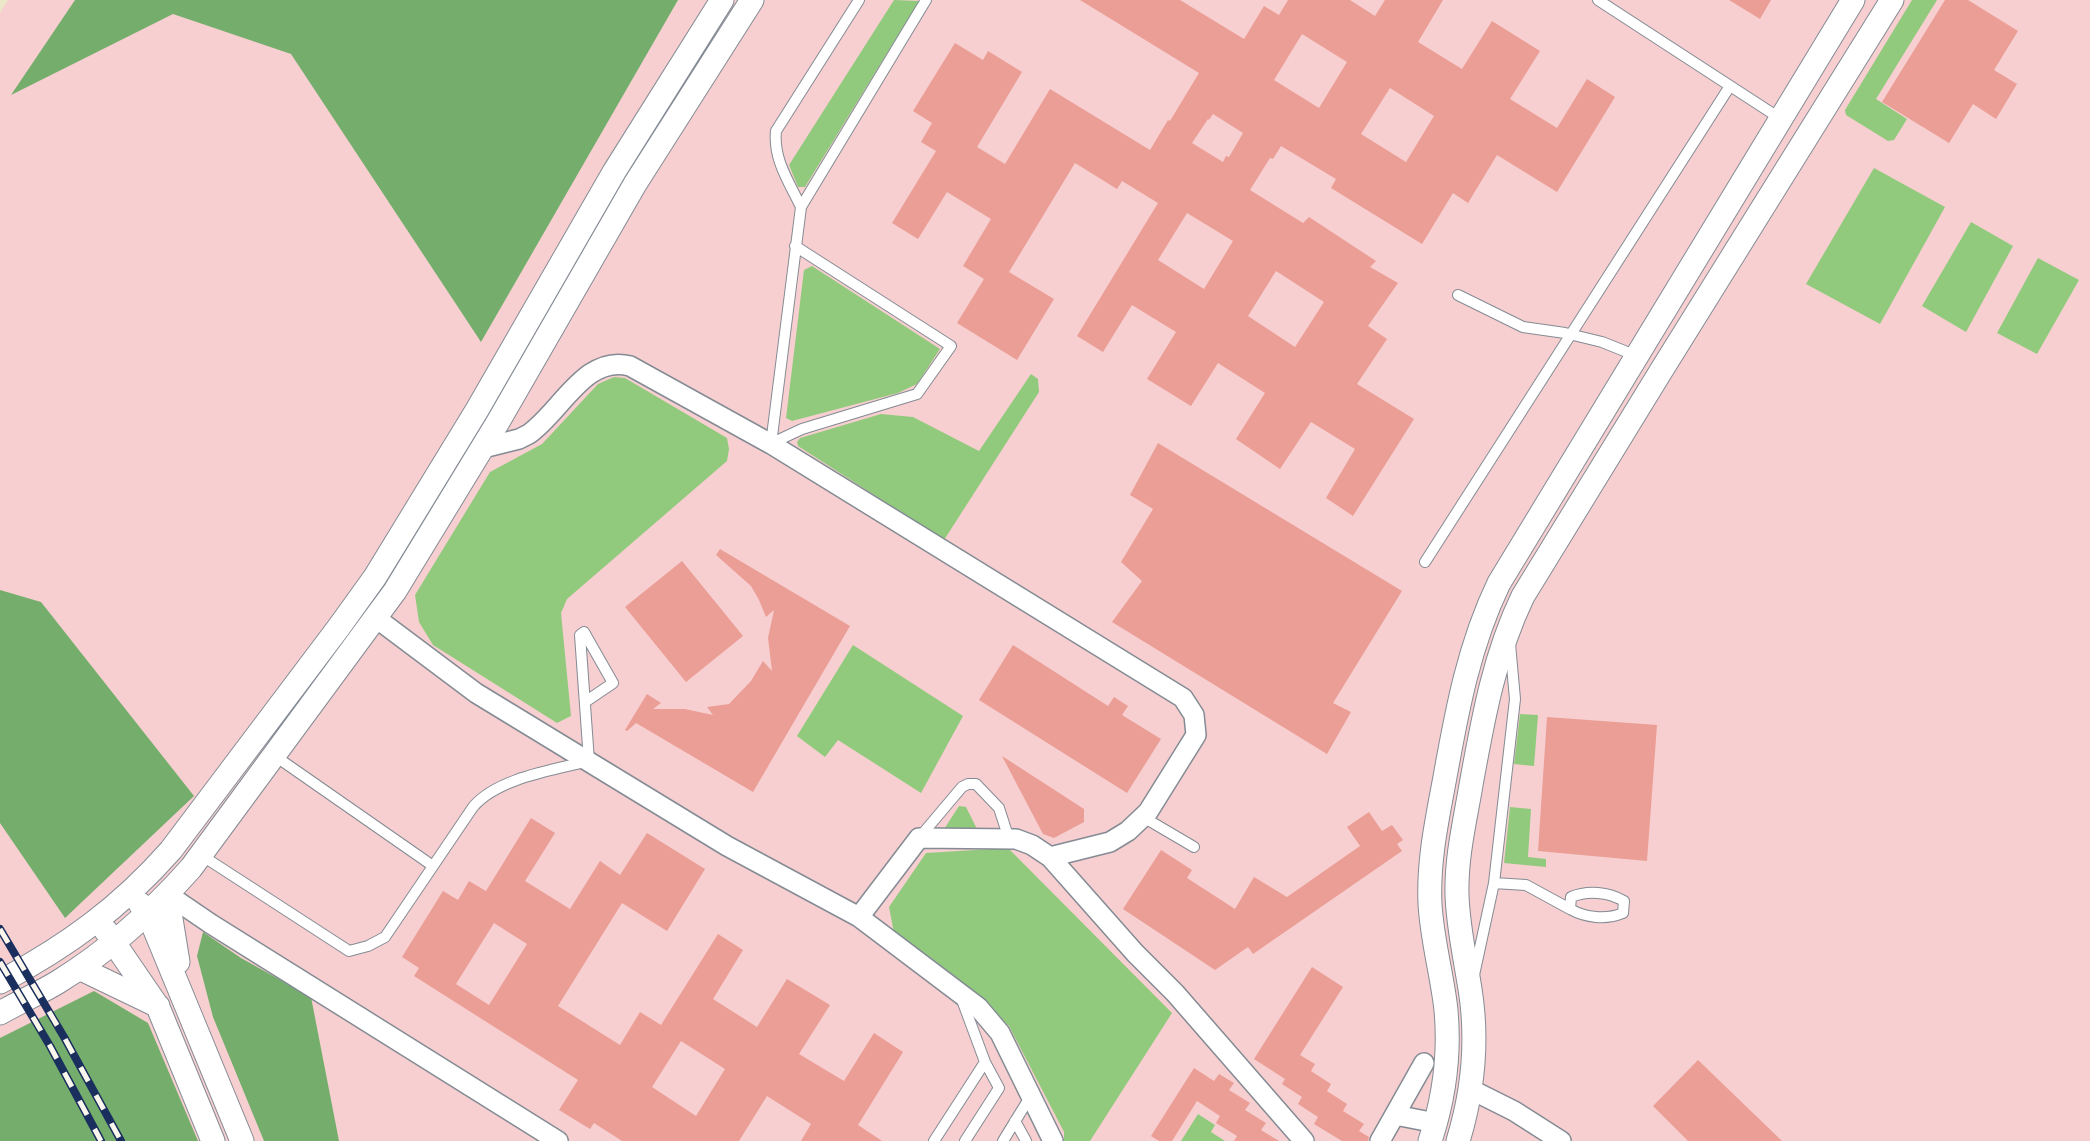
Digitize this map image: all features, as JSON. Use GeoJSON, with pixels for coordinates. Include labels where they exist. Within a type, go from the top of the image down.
{"type":"FeatureCollection","features":[{"type":"Feature","properties":{"kind":"street"},"geometry":{"type":"LineString","coordinates":[[0,982],[42,960],[97,921],[130,893],[171,850],[356,604],[462,436],[614,172],[722,0]]}},
{"type":"Feature","properties":{"kind":"street"},"geometry":{"type":"LineString","coordinates":[[0,1013],[79,968],[148,913],[201,855],[275,756],[395,591],[483,448],[635,184],[752,0]]}},
{"type":"Feature","properties":{"kind":"street"},"geometry":{"type":"LineString","coordinates":[[1433,1132],[1446,1070],[1447,1032],[1445,1001],[1431,921],[1430,867],[1465,673],[1483,621],[1499,583],[1853,0]]}},
{"type":"Feature","properties":{"kind":"street"},"geometry":{"type":"LineString","coordinates":[[1395,1115],[1433,1132],[1460,1135],[1470,1089],[1474,1040],[1470,989],[1458,919],[1458,857],[1495,667],[1523,596],[1892,0]]}},
{"type":"Feature","properties":{"kind":"street"},"geometry":{"type":"LineString","coordinates":[[1638,356],[1661,370]]}},
{"type":"Feature","properties":{"kind":"street"},"geometry":{"type":"LineString","coordinates":[[462,436],[483,448],[519,439],[529,434],[597,368],[613,363],[630,366],[771,444],[1183,698],[1194,715],[1196,735],[1143,817],[1122,835],[1103,844],[1050,857]]}},
{"type":"Feature","properties":{"kind":"street"},"geometry":{"type":"LineString","coordinates":[[356,604],[476,693],[727,846],[859,917],[960,993],[993,1023],[1053,1141]]}},
{"type":"Feature","properties":{"kind":"street"},"geometry":{"type":"LineString","coordinates":[[859,917],[919,838],[1017,839],[1032,845],[1050,857],[1135,953],[1182,1000],[1304,1141]]}},
{"type":"Feature","properties":{"kind":"street"},"geometry":{"type":"LineString","coordinates":[[130,893],[148,913],[243,1141]]}},
{"type":"Feature","properties":{"kind":"street"},"geometry":{"type":"LineString","coordinates":[[167,894],[183,997]]}},
{"type":"Feature","properties":{"kind":"street"},"geometry":{"type":"LineString","coordinates":[[167,894],[558,1141]]}},
{"type":"Feature","properties":{"kind":"street"},"geometry":{"type":"LineString","coordinates":[[97,921],[158,1007],[213,1141]]}},
{"type":"Feature","properties":{"kind":"street"},"geometry":{"type":"LineString","coordinates":[[79,968],[158,1007]]}},
{"type":"Feature","properties":{"kind":"street"},"geometry":{"type":"LineString","coordinates":[[1380,1141],[1424,1063]]}},
{"type":"Feature","properties":{"kind":"street"},"geometry":{"type":"LineString","coordinates":[[1470,1089],[1514,1111],[1561,1141]]}},
{"type":"Feature","properties":{"kind":"lane"},"geometry":{"type":"LineString","coordinates":[[801,207],[779,162],[775,144],[776,131],[859,0]]}},
{"type":"Feature","properties":{"kind":"lane"},"geometry":{"type":"LineString","coordinates":[[771,444],[801,207],[926,0]]}},
{"type":"Feature","properties":{"kind":"lane"},"geometry":{"type":"LineString","coordinates":[[1598,0],[1781,119]]}},
{"type":"Feature","properties":{"kind":"lane"},"geometry":{"type":"LineString","coordinates":[[1425,562],[1730,86]]}},
{"type":"Feature","properties":{"kind":"lane"},"geometry":{"type":"LineString","coordinates":[[771,444],[802,429],[917,394],[951,346],[795,246]]}},
{"type":"Feature","properties":{"kind":"lane"},"geometry":{"type":"LineString","coordinates":[[1458,295],[1524,327],[1571,334],[1638,356]]}},
{"type":"Feature","properties":{"kind":"lane"},"geometry":{"type":"LineString","coordinates":[[1470,989],[1494,883],[1515,699],[1508,631]]}},
{"type":"Feature","properties":{"kind":"lane"},"geometry":{"type":"LineString","coordinates":[[201,855],[349,951],[364,948],[385,937],[473,807],[488,793],[507,783],[590,761],[585,702],[580,635],[584,632],[613,683],[585,702]]}},
{"type":"Feature","properties":{"kind":"lane"},"geometry":{"type":"LineString","coordinates":[[275,756],[433,866]]}},
{"type":"Feature","properties":{"kind":"lane"},"geometry":{"type":"LineString","coordinates":[[919,838],[962,787],[976,784],[999,808],[1009,839]]}},
{"type":"Feature","properties":{"kind":"lane"},"geometry":{"type":"LineString","coordinates":[[1143,817],[1194,847]]}},
{"type":"Feature","properties":{"kind":"lane"},"geometry":{"type":"LineString","coordinates":[[1494,883],[1526,885],[1570,909],[1581,915],[1612,918],[1623,913],[1624,901],[1614,895],[1582,893],[1571,897],[1570,909]]}},
{"type":"Feature","properties":{"kind":"lane"},"geometry":{"type":"LineString","coordinates":[[960,993],[985,1062],[999,1088],[964,1141]]}},
{"type":"Feature","properties":{"kind":"lane"},"geometry":{"type":"LineString","coordinates":[[934,1141],[985,1062]]}},
{"type":"Feature","properties":{"kind":"lane"},"geometry":{"type":"LineString","coordinates":[[1003,1141],[1031,1095]]}},
{"type":"Feature","properties":{"kind":"lane"},"geometry":{"type":"LineString","coordinates":[[1016,1121],[1026,1141]]}},
{"type":"Feature","properties":{"kind":"shaded area"},"geometry":{"type":"Polygon","coordinates":[[[8,0],[2090,0],[2090,1141],[0,1141],[0,13],[8,0]]]}},
{"type":"Feature","properties":{"kind":"green space"},"geometry":{"type":"Polygon","coordinates":[[[75,0],[678,0],[481,342],[291,54],[173,14],[11,95],[75,0]]]}},
{"type":"Feature","properties":{"kind":"green space"},"geometry":{"type":"Polygon","coordinates":[[[894,0],[919,1],[805,187],[798,187],[789,165],[894,0]]]}},
{"type":"Feature","properties":{"kind":"green space"},"geometry":{"type":"Polygon","coordinates":[[[1912,0],[1937,0],[1876,99],[1907,119],[1894,140],[1888,141],[1846,115],[1845,110],[1912,0]]]}},
{"type":"Feature","properties":{"kind":"green space"},"geometry":{"type":"Polygon","coordinates":[[[1874,168],[1945,207],[1880,324],[1806,284],[1874,168]]]}},
{"type":"Feature","properties":{"kind":"green space"},"geometry":{"type":"Polygon","coordinates":[[[1971,222],[2013,246],[1966,332],[1922,306],[1971,222]]]}},
{"type":"Feature","properties":{"kind":"green space"},"geometry":{"type":"Polygon","coordinates":[[[2038,258],[2079,280],[2037,354],[1997,333],[2038,258]]]}},
{"type":"Feature","properties":{"kind":"green space"},"geometry":{"type":"Polygon","coordinates":[[[812,266],[940,349],[917,384],[898,393],[792,421],[786,418],[804,270],[812,266]]]}},
{"type":"Feature","properties":{"kind":"green space"},"geometry":{"type":"Polygon","coordinates":[[[1031,374],[1038,379],[1039,392],[944,540],[798,446],[800,438],[881,414],[913,417],[979,451],[1031,374]]]}},
{"type":"Feature","properties":{"kind":"green space"},"geometry":{"type":"Polygon","coordinates":[[[614,377],[625,378],[727,438],[729,449],[727,461],[567,599],[561,613],[571,716],[557,723],[433,645],[419,622],[415,595],[490,472],[542,444],[598,384],[614,377]]]}},
{"type":"Feature","properties":{"kind":"green space"},"geometry":{"type":"Polygon","coordinates":[[[0,590],[41,602],[194,796],[65,918],[0,823],[0,590]]]}},
{"type":"Feature","properties":{"kind":"green space"},"geometry":{"type":"Polygon","coordinates":[[[853,645],[963,716],[921,793],[838,740],[825,757],[797,736],[853,645]]]}},
{"type":"Feature","properties":{"kind":"green space"},"geometry":{"type":"Polygon","coordinates":[[[1520,714],[1538,715],[1534,766],[1514,764],[1520,714]]]}},
{"type":"Feature","properties":{"kind":"green space"},"geometry":{"type":"Polygon","coordinates":[[[959,806],[966,807],[977,829],[974,833],[939,837],[959,806]]]}},
{"type":"Feature","properties":{"kind":"green space"},"geometry":{"type":"Polygon","coordinates":[[[1510,807],[1531,809],[1528,857],[1546,859],[1546,867],[1504,863],[1510,807]]]}},
{"type":"Feature","properties":{"kind":"green space"},"geometry":{"type":"Polygon","coordinates":[[[1008,848],[1172,1013],[1090,1141],[1064,1141],[1064,1132],[1009,1026],[966,987],[894,933],[889,907],[926,853],[1008,848]]]}},
{"type":"Feature","properties":{"kind":"green space"},"geometry":{"type":"Polygon","coordinates":[[[203,932],[241,958],[311,997],[339,1141],[264,1141],[213,1017],[197,956],[203,932]]]}},
{"type":"Feature","properties":{"kind":"green space"},"geometry":{"type":"Polygon","coordinates":[[[94,991],[148,1023],[198,1141],[0,1141],[0,1038],[94,991]]]}},
{"type":"Feature","properties":{"kind":"green space"},"geometry":{"type":"Polygon","coordinates":[[[1198,1114],[1215,1125],[1211,1132],[1225,1141],[1181,1141],[1198,1114]]]}},
{"type":"Feature","properties":{"kind":"building"},"geometry":{"type":"Polygon","coordinates":[[[1080,0],[1180,0],[1244,39],[1264,6],[1279,15],[1288,0],[1350,0],[1375,16],[1385,0],[1443,0],[1418,42],[1462,69],[1492,21],[1540,51],[1510,99],[1557,128],[1587,79],[1615,97],[1557,192],[1497,155],[1468,203],[1453,193],[1422,244],[1331,188],[1336,179],[1281,146],[1273,159],[1270,158],[1250,190],[1303,223],[1309,217],[1376,261],[1370,267],[1398,283],[1368,326],[1387,339],[1357,384],[1414,419],[1353,516],[1326,498],[1355,449],[1311,422],[1280,469],[1236,439],[1265,393],[1218,363],[1191,406],[1147,379],[1176,332],[1132,305],[1103,352],[1077,336],[1158,203],[1122,181],[1117,189],[1075,163],[1009,272],[1054,299],[1017,360],[957,323],[984,279],[963,266],[991,219],[947,192],[918,239],[892,223],[936,151],[921,142],[932,123],[913,111],[955,43],[983,60],[988,51],[1022,72],[977,147],[1005,164],[1050,89],[1150,150],[1199,73],[1080,0]],[[1302,34],[1274,80],[1319,108],[1347,62],[1302,34]],[[1390,88],[1361,134],[1406,162],[1434,116],[1390,88]],[[1213,114],[1192,143],[1223,162],[1226,156],[1229,157],[1243,133],[1213,114]],[[1187,213],[1158,260],[1204,289],[1233,241],[1187,213]],[[1276,271],[1248,316],[1295,347],[1324,302],[1276,271]]]}},
{"type":"Feature","properties":{"kind":"building"},"geometry":{"type":"Polygon","coordinates":[[[1729,0],[1771,0],[1760,19],[1729,0]]]}},
{"type":"Feature","properties":{"kind":"building"},"geometry":{"type":"Polygon","coordinates":[[[1945,0],[1968,0],[2018,31],[1994,70],[2017,84],[1996,119],[1973,104],[1949,143],[1882,102],[1945,0]]]}},
{"type":"Feature","properties":{"kind":"building"},"geometry":{"type":"Polygon","coordinates":[[[1158,443],[1402,591],[1333,703],[1351,712],[1327,754],[1112,622],[1142,581],[1121,562],[1153,509],[1130,495],[1158,443]]]}},
{"type":"Feature","properties":{"kind":"building"},"geometry":{"type":"Polygon","coordinates":[[[720,549],[850,626],[753,792],[636,723],[625,730],[647,694],[661,703],[653,709],[685,709],[713,715],[707,707],[729,704],[751,681],[763,661],[772,671],[768,638],[774,610],[766,617],[751,586],[716,555],[720,549]]]}},
{"type":"Feature","properties":{"kind":"building"},"geometry":{"type":"Polygon","coordinates":[[[682,561],[743,636],[686,682],[625,607],[682,561]]]}},
{"type":"Feature","properties":{"kind":"building"},"geometry":{"type":"Polygon","coordinates":[[[1013,645],[1108,706],[1114,697],[1128,706],[1122,715],[1161,739],[1127,793],[979,700],[1013,645]]]}},
{"type":"Feature","properties":{"kind":"building"},"geometry":{"type":"Polygon","coordinates":[[[1547,717],[1657,725],[1647,861],[1538,851],[1547,717]]]}},
{"type":"Feature","properties":{"kind":"building"},"geometry":{"type":"Polygon","coordinates":[[[1002,756],[1084,809],[1084,822],[1054,838],[1043,834],[1002,756]]]}},
{"type":"Feature","properties":{"kind":"building"},"geometry":{"type":"Polygon","coordinates":[[[1369,812],[1382,831],[1392,825],[1403,840],[1397,844],[1402,851],[1253,954],[1248,947],[1215,970],[1123,909],[1161,850],[1192,870],[1187,878],[1235,909],[1254,877],[1287,897],[1360,846],[1347,827],[1369,812]]]}},
{"type":"Feature","properties":{"kind":"building"},"geometry":{"type":"Polygon","coordinates":[[[531,818],[555,833],[525,881],[570,909],[600,861],[620,875],[647,833],[705,869],[667,931],[622,903],[558,1006],[620,1045],[640,1012],[661,1025],[718,934],[743,950],[713,999],[757,1027],[787,979],[830,1005],[799,1054],[844,1081],[874,1033],[903,1052],[858,1125],[882,1141],[801,1141],[811,1124],[767,1096],[739,1141],[622,1141],[594,1123],[590,1129],[559,1110],[578,1080],[414,976],[419,968],[402,957],[443,891],[458,900],[469,881],[486,891],[531,818]],[[494,923],[456,984],[489,1005],[527,944],[494,923]],[[681,1041],[652,1087],[696,1116],[725,1069],[681,1041]]]}},
{"type":"Feature","properties":{"kind":"building"},"geometry":{"type":"Polygon","coordinates":[[[1312,967],[1343,987],[1300,1055],[1315,1064],[1311,1071],[1331,1084],[1327,1091],[1347,1104],[1343,1111],[1364,1124],[1359,1131],[1369,1137],[1368,1141],[1342,1141],[1314,1124],[1318,1117],[1298,1104],[1302,1097],[1282,1084],[1285,1079],[1254,1059],[1312,967]]]}},
{"type":"Feature","properties":{"kind":"building"},"geometry":{"type":"Polygon","coordinates":[[[1698,1060],[1782,1141],[1688,1141],[1653,1106],[1698,1060]]]}},
{"type":"Feature","properties":{"kind":"building"},"geometry":{"type":"Polygon","coordinates":[[[1194,1068],[1214,1081],[1219,1074],[1234,1083],[1229,1090],[1250,1103],[1245,1110],[1266,1123],[1261,1130],[1279,1141],[1234,1141],[1237,1136],[1216,1123],[1220,1116],[1197,1101],[1172,1141],[1159,1141],[1151,1136],[1194,1068]]]}},
{"type":"Feature","properties":{"kind":"railway"},"geometry":{"type":"LineString","coordinates":[[0,929],[121,1141]]}},
{"type":"Feature","properties":{"kind":"railway"},"geometry":{"type":"LineString","coordinates":[[0,962],[50,1046],[101,1141]]}}]}
